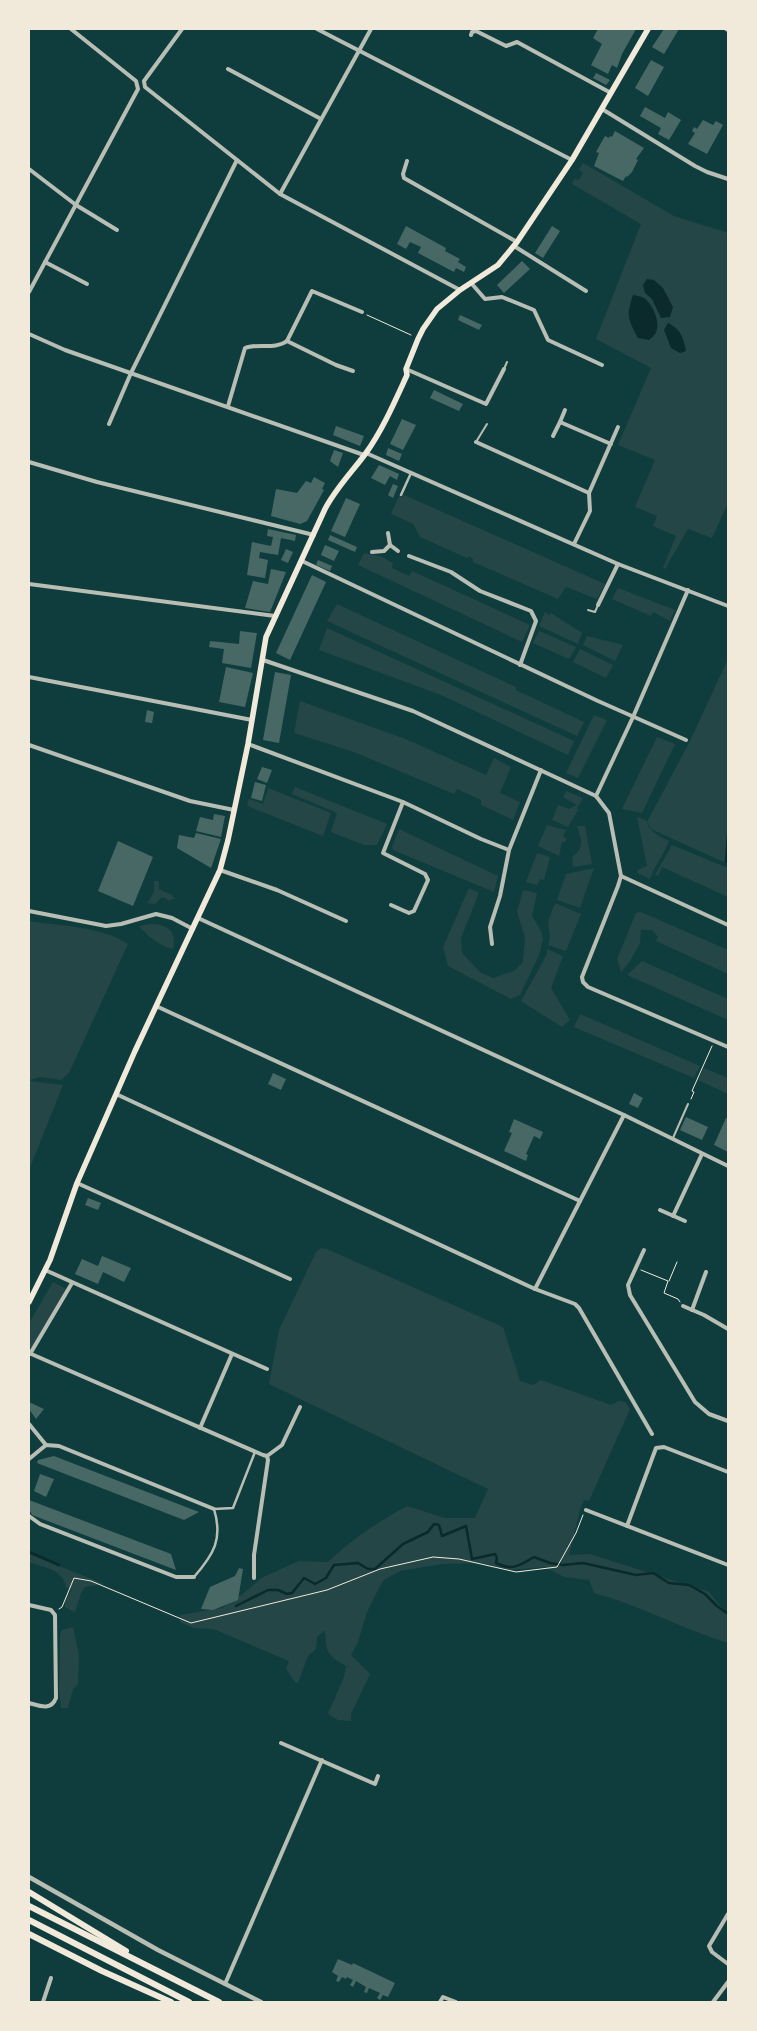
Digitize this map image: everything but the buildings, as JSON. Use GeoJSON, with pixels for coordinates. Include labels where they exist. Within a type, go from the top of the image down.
{"type":"FeatureCollection","features":[{"type":"Feature","properties":{"kind":"highway"},"geometry":{"type":"LineString","coordinates":[[29,1892],[166,1976]]}},
{"type":"Feature","properties":{"kind":"highway"},"geometry":{"type":"LineString","coordinates":[[29,1906],[219,2002]]}},
{"type":"Feature","properties":{"kind":"highway"},"geometry":{"type":"LineString","coordinates":[[29,1920],[189,2002]]}},
{"type":"Feature","properties":{"kind":"highway"},"geometry":{"type":"LineString","coordinates":[[29,1934],[102,1971],[171,2002]]}},
{"type":"Feature","properties":{"kind":"main road"},"geometry":{"type":"LineString","coordinates":[[29,1302],[45,1270],[77,1183],[116,1094],[220,870],[248,744],[266,637],[336,488],[365,454],[388,416],[407,375],[406,369],[426,324],[437,309],[460,290],[472,284],[498,265],[515,244],[572,160],[648,29]]}},
{"type":"Feature","properties":{"kind":"street"},"geometry":{"type":"LineString","coordinates":[[29,292],[138,86],[136,81],[71,29]]}},
{"type":"Feature","properties":{"kind":"street"},"geometry":{"type":"LineString","coordinates":[[182,29],[144,81],[145,88],[280,194],[460,290]]}},
{"type":"Feature","properties":{"kind":"street"},"geometry":{"type":"LineString","coordinates":[[317,29],[572,160]]}},
{"type":"Feature","properties":{"kind":"street"},"geometry":{"type":"LineString","coordinates":[[280,194],[371,29]]}},
{"type":"Feature","properties":{"kind":"street"},"geometry":{"type":"LineString","coordinates":[[471,35],[472,32],[476,31],[506,46],[517,42],[611,93]]}},
{"type":"Feature","properties":{"kind":"street"},"geometry":{"type":"LineString","coordinates":[[228,69],[321,119]]}},
{"type":"Feature","properties":{"kind":"street"},"geometry":{"type":"LineString","coordinates":[[602,109],[695,166],[728,179]]}},
{"type":"Feature","properties":{"kind":"street"},"geometry":{"type":"LineString","coordinates":[[110,424],[131,374],[237,160]]}},
{"type":"Feature","properties":{"kind":"street"},"geometry":{"type":"LineString","coordinates":[[407,162],[403,174],[404,178],[515,244],[586,291]]}},
{"type":"Feature","properties":{"kind":"street"},"geometry":{"type":"LineString","coordinates":[[29,169],[76,205],[117,230]]}},
{"type":"Feature","properties":{"kind":"street"},"geometry":{"type":"LineString","coordinates":[[45,262],[88,284]]}},
{"type":"Feature","properties":{"kind":"street"},"geometry":{"type":"LineString","coordinates":[[472,284],[484,299],[502,297],[534,310],[548,340],[602,365]]}},
{"type":"Feature","properties":{"kind":"street"},"geometry":{"type":"LineString","coordinates":[[228,406],[245,348],[280,345],[287,341],[312,291],[362,312]]}},
{"type":"Feature","properties":{"kind":"street"},"geometry":{"type":"LineString","coordinates":[[29,334],[65,350],[131,374],[365,454],[618,564],[728,606]]}},
{"type":"Feature","properties":{"kind":"street"},"geometry":{"type":"LineString","coordinates":[[287,341],[336,365],[354,371]]}},
{"type":"Feature","properties":{"kind":"street"},"geometry":{"type":"LineString","coordinates":[[406,369],[486,404],[504,369]]}},
{"type":"Feature","properties":{"kind":"street"},"geometry":{"type":"LineString","coordinates":[[553,436],[565,410]]}},
{"type":"Feature","properties":{"kind":"street"},"geometry":{"type":"LineString","coordinates":[[560,422],[611,444]]}},
{"type":"Feature","properties":{"kind":"street"},"geometry":{"type":"LineString","coordinates":[[574,544],[590,511],[589,493],[618,427]]}},
{"type":"Feature","properties":{"kind":"street"},"geometry":{"type":"LineString","coordinates":[[476,442],[589,493]]}},
{"type":"Feature","properties":{"kind":"street"},"geometry":{"type":"LineString","coordinates":[[29,469],[30,463],[97,482],[314,535]]}},
{"type":"Feature","properties":{"kind":"street"},"geometry":{"type":"LineString","coordinates":[[401,495],[411,473]]}},
{"type":"Feature","properties":{"kind":"street"},"geometry":{"type":"LineString","coordinates":[[388,533],[390,546],[398,552]]}},
{"type":"Feature","properties":{"kind":"street"},"geometry":{"type":"LineString","coordinates":[[372,552],[384,552],[390,546]]}},
{"type":"Feature","properties":{"kind":"street"},"geometry":{"type":"LineString","coordinates":[[409,556],[451,572],[480,591],[532,610],[536,620],[520,664]]}},
{"type":"Feature","properties":{"kind":"street"},"geometry":{"type":"LineString","coordinates":[[302,561],[633,718],[686,740]]}},
{"type":"Feature","properties":{"kind":"street"},"geometry":{"type":"LineString","coordinates":[[598,605],[618,564]]}},
{"type":"Feature","properties":{"kind":"street"},"geometry":{"type":"LineString","coordinates":[[29,584],[275,616]]}},
{"type":"Feature","properties":{"kind":"street"},"geometry":{"type":"LineString","coordinates":[[596,796],[633,718],[688,590]]}},
{"type":"Feature","properties":{"kind":"street"},"geometry":{"type":"LineString","coordinates":[[263,660],[413,710],[596,796],[609,812],[621,876],[582,977],[583,982],[588,987],[728,1047]]}},
{"type":"Feature","properties":{"kind":"street"},"geometry":{"type":"LineString","coordinates":[[29,677],[252,720]]}},
{"type":"Feature","properties":{"kind":"street"},"geometry":{"type":"LineString","coordinates":[[29,744],[190,800],[234,810]]}},
{"type":"Feature","properties":{"kind":"street"},"geometry":{"type":"LineString","coordinates":[[248,744],[403,802],[480,839],[510,850]]}},
{"type":"Feature","properties":{"kind":"street"},"geometry":{"type":"LineString","coordinates":[[492,944],[490,927],[500,896],[510,850],[541,770]]}},
{"type":"Feature","properties":{"kind":"street"},"geometry":{"type":"LineString","coordinates":[[391,905],[409,913],[414,911],[428,880],[425,874],[382,853],[403,802]]}},
{"type":"Feature","properties":{"kind":"street"},"geometry":{"type":"LineString","coordinates":[[220,870],[277,890],[346,921]]}},
{"type":"Feature","properties":{"kind":"street"},"geometry":{"type":"LineString","coordinates":[[621,876],[728,925]]}},
{"type":"Feature","properties":{"kind":"street"},"geometry":{"type":"LineString","coordinates":[[29,911],[106,926],[121,924],[156,914],[172,918],[193,929]]}},
{"type":"Feature","properties":{"kind":"street"},"geometry":{"type":"LineString","coordinates":[[198,918],[624,1115],[728,1166]]}},
{"type":"Feature","properties":{"kind":"street"},"geometry":{"type":"LineString","coordinates":[[156,1006],[580,1201]]}},
{"type":"Feature","properties":{"kind":"street"},"geometry":{"type":"LineString","coordinates":[[116,1094],[535,1289],[575,1304],[652,1434]]}},
{"type":"Feature","properties":{"kind":"street"},"geometry":{"type":"LineString","coordinates":[[535,1289],[624,1115]]}},
{"type":"Feature","properties":{"kind":"street"},"geometry":{"type":"LineString","coordinates":[[673,1216],[702,1154]]}},
{"type":"Feature","properties":{"kind":"street"},"geometry":{"type":"LineString","coordinates":[[77,1183],[290,1279]]}},
{"type":"Feature","properties":{"kind":"street"},"geometry":{"type":"LineString","coordinates":[[660,1210],[685,1221]]}},
{"type":"Feature","properties":{"kind":"street"},"geometry":{"type":"LineString","coordinates":[[644,1250],[628,1285],[628,1290],[684,1386],[702,1409],[728,1421]]}},
{"type":"Feature","properties":{"kind":"street"},"geometry":{"type":"LineString","coordinates":[[45,1270],[267,1369]]}},
{"type":"Feature","properties":{"kind":"street"},"geometry":{"type":"LineString","coordinates":[[692,1310],[706,1272]]}},
{"type":"Feature","properties":{"kind":"street"},"geometry":{"type":"LineString","coordinates":[[72,1283],[29,1354],[265,1456],[268,1460],[254,1555],[254,1578]]}},
{"type":"Feature","properties":{"kind":"street"},"geometry":{"type":"LineString","coordinates":[[682,1306],[728,1329]]}},
{"type":"Feature","properties":{"kind":"street"},"geometry":{"type":"LineString","coordinates":[[200,1428],[232,1354]]}},
{"type":"Feature","properties":{"kind":"street"},"geometry":{"type":"LineString","coordinates":[[265,1456],[282,1445],[300,1407]]}},
{"type":"Feature","properties":{"kind":"street"},"geometry":{"type":"LineString","coordinates":[[29,1424],[46,1445]]}},
{"type":"Feature","properties":{"kind":"street"},"geometry":{"type":"LineString","coordinates":[[29,1460],[46,1445],[59,1446],[214,1509],[233,1508],[254,1452]]}},
{"type":"Feature","properties":{"kind":"street"},"geometry":{"type":"LineString","coordinates":[[627,1526],[656,1448],[664,1447],[728,1472]]}},
{"type":"Feature","properties":{"kind":"street"},"geometry":{"type":"LineString","coordinates":[[29,1516],[40,1524],[176,1577],[194,1577],[207,1562],[217,1539],[218,1523],[214,1509]]}},
{"type":"Feature","properties":{"kind":"street"},"geometry":{"type":"LineString","coordinates":[[586,1510],[728,1565]]}},
{"type":"Feature","properties":{"kind":"street"},"geometry":{"type":"LineString","coordinates":[[29,1605],[54,1612],[56,1698],[54,1704],[45,1707],[29,1704]]}},
{"type":"Feature","properties":{"kind":"street"},"geometry":{"type":"LineString","coordinates":[[281,1742],[375,1784],[378,1776]]}},
{"type":"Feature","properties":{"kind":"street"},"geometry":{"type":"LineString","coordinates":[[225,1984],[322,1760]]}},
{"type":"Feature","properties":{"kind":"street"},"geometry":{"type":"LineString","coordinates":[[29,1877],[158,1950],[261,2002]]}},
{"type":"Feature","properties":{"kind":"street"},"geometry":{"type":"LineString","coordinates":[[728,1914],[709,1946],[712,1952],[728,1964]]}},
{"type":"Feature","properties":{"kind":"street"},"geometry":{"type":"LineString","coordinates":[[42,2002],[51,1978]]}},
{"type":"Feature","properties":{"kind":"street"},"geometry":{"type":"LineString","coordinates":[[713,2002],[728,1982]]}},
{"type":"Feature","properties":{"kind":"street"},"geometry":{"type":"LineString","coordinates":[[440,2002],[443,1997],[456,2002]]}},
{"type":"Feature","properties":{"kind":"lane"},"geometry":{"type":"LineString","coordinates":[[138,86],[144,84]]}},
{"type":"Feature","properties":{"kind":"lane"},"geometry":{"type":"LineString","coordinates":[[504,369],[507,362]]}},
{"type":"Feature","properties":{"kind":"lane"},"geometry":{"type":"LineString","coordinates":[[476,442],[487,424]]}},
{"type":"Feature","properties":{"kind":"lane"},"geometry":{"type":"LineString","coordinates":[[588,610],[594,612],[598,605]]}},
{"type":"Feature","properties":{"kind":"lane"},"geometry":{"type":"LineString","coordinates":[[672,1138],[688,1104]]}},
{"type":"Feature","properties":{"kind":"path"},"geometry":{"type":"LineString","coordinates":[[362,312],[418,339]]}},
{"type":"Feature","properties":{"kind":"path"},"geometry":{"type":"LineString","coordinates":[[688,1104],[714,1041]]}},
{"type":"Feature","properties":{"kind":"path"},"geometry":{"type":"LineString","coordinates":[[677,1262],[664,1293],[678,1299],[682,1306]]}},
{"type":"Feature","properties":{"kind":"path"},"geometry":{"type":"LineString","coordinates":[[636,1268],[668,1281]]}},
{"type":"Feature","properties":{"kind":"path"},"geometry":{"type":"LineString","coordinates":[[54,1612],[62,1606],[74,1578],[90,1581],[191,1622],[327,1590],[380,1569],[433,1557],[459,1559],[516,1572],[556,1567],[576,1533],[586,1510]]}},
{"type":"Feature","properties":{"kind":"shaded area"},"geometry":{"type":"Polygon","coordinates":[[[583,163],[674,216],[728,233],[728,503],[712,538],[688,529],[665,569],[663,568],[676,536],[653,526],[657,516],[635,507],[655,460],[618,445],[651,368],[596,339],[641,224],[572,184],[574,179],[579,180],[583,173],[579,169],[583,163]]]}},
{"type":"Feature","properties":{"kind":"shaded area"},"geometry":{"type":"Polygon","coordinates":[[[647,279],[654,280],[663,288],[673,307],[670,317],[661,318],[652,299],[645,293],[643,285],[647,279]]]}},
{"type":"Feature","properties":{"kind":"shaded area"},"geometry":{"type":"Polygon","coordinates":[[[633,295],[643,297],[656,315],[657,330],[649,340],[638,338],[630,322],[629,308],[633,295]]]}},
{"type":"Feature","properties":{"kind":"shaded area"},"geometry":{"type":"Polygon","coordinates":[[[668,323],[681,334],[686,351],[680,353],[671,348],[664,330],[668,323]]]}},
{"type":"Feature","properties":{"kind":"shaded area"},"geometry":{"type":"Polygon","coordinates":[[[404,495],[605,584],[597,599],[566,587],[558,599],[473,562],[473,559],[469,556],[467,558],[420,537],[413,524],[391,514],[399,496],[402,498],[404,495]]]}},
{"type":"Feature","properties":{"kind":"shaded area"},"geometry":{"type":"Polygon","coordinates":[[[364,553],[380,556],[393,563],[392,568],[409,576],[412,571],[530,625],[522,642],[358,565],[364,553]]]}},
{"type":"Feature","properties":{"kind":"shaded area"},"geometry":{"type":"Polygon","coordinates":[[[618,588],[675,610],[670,621],[653,612],[651,616],[612,599],[618,588]]]}},
{"type":"Feature","properties":{"kind":"shaded area"},"geometry":{"type":"Polygon","coordinates":[[[337,604],[516,687],[516,690],[584,722],[577,736],[327,621],[337,604]]]}},
{"type":"Feature","properties":{"kind":"shaded area"},"geometry":{"type":"Polygon","coordinates":[[[545,612],[549,615],[551,613],[582,633],[578,644],[539,626],[545,612]]]}},
{"type":"Feature","properties":{"kind":"shaded area"},"geometry":{"type":"Polygon","coordinates":[[[327,628],[574,741],[568,755],[441,695],[319,650],[327,628]]]}},
{"type":"Feature","properties":{"kind":"shaded area"},"geometry":{"type":"Polygon","coordinates":[[[539,631],[576,647],[569,659],[533,643],[539,631]]]}},
{"type":"Feature","properties":{"kind":"shaded area"},"geometry":{"type":"Polygon","coordinates":[[[587,636],[623,645],[615,661],[583,645],[587,636]]]}},
{"type":"Feature","properties":{"kind":"shaded area"},"geometry":{"type":"Polygon","coordinates":[[[580,649],[613,665],[606,678],[573,662],[580,649]]]}},
{"type":"Feature","properties":{"kind":"shaded area"},"geometry":{"type":"Polygon","coordinates":[[[728,659],[728,864],[651,829],[647,822],[689,743],[728,659]]]}},
{"type":"Feature","properties":{"kind":"shaded area"},"geometry":{"type":"Polygon","coordinates":[[[300,701],[408,740],[486,775],[494,758],[511,767],[500,793],[520,802],[513,820],[481,805],[481,800],[457,789],[454,794],[354,752],[294,733],[300,701]]]}},
{"type":"Feature","properties":{"kind":"shaded area"},"geometry":{"type":"Polygon","coordinates":[[[594,715],[607,720],[578,778],[566,773],[594,715]]]}},
{"type":"Feature","properties":{"kind":"shaded area"},"geometry":{"type":"Polygon","coordinates":[[[657,737],[675,744],[642,813],[622,809],[657,737]]]}},
{"type":"Feature","properties":{"kind":"shaded area"},"geometry":{"type":"Polygon","coordinates":[[[295,787],[387,824],[377,845],[364,845],[331,832],[337,813],[292,794],[295,787]]]}},
{"type":"Feature","properties":{"kind":"shaded area"},"geometry":{"type":"Polygon","coordinates":[[[268,788],[331,813],[323,836],[247,806],[249,799],[263,804],[268,788]]]}},
{"type":"Feature","properties":{"kind":"shaded area"},"geometry":{"type":"Polygon","coordinates":[[[566,791],[583,798],[568,827],[552,820],[558,805],[569,809],[577,805],[563,797],[566,791]]]}},
{"type":"Feature","properties":{"kind":"shaded area"},"geometry":{"type":"Polygon","coordinates":[[[637,817],[646,820],[652,831],[669,841],[650,879],[637,873],[638,870],[647,866],[637,817]]]}},
{"type":"Feature","properties":{"kind":"shaded area"},"geometry":{"type":"Polygon","coordinates":[[[547,825],[566,830],[563,836],[567,839],[565,842],[562,842],[559,856],[538,846],[547,825]]]}},
{"type":"Feature","properties":{"kind":"shaded area"},"geometry":{"type":"Polygon","coordinates":[[[577,826],[585,826],[592,864],[573,867],[572,857],[581,846],[577,826]]]}},
{"type":"Feature","properties":{"kind":"shaded area"},"geometry":{"type":"Polygon","coordinates":[[[399,829],[498,876],[494,892],[393,850],[392,847],[399,829]]]}},
{"type":"Feature","properties":{"kind":"shaded area"},"geometry":{"type":"Polygon","coordinates":[[[672,845],[728,868],[728,897],[662,867],[658,876],[655,875],[672,845]]]}},
{"type":"Feature","properties":{"kind":"shaded area"},"geometry":{"type":"Polygon","coordinates":[[[537,853],[550,857],[544,880],[540,879],[537,885],[526,882],[537,853]]]}},
{"type":"Feature","properties":{"kind":"shaded area"},"geometry":{"type":"Polygon","coordinates":[[[594,868],[580,908],[557,900],[566,874],[594,868]]]}},
{"type":"Feature","properties":{"kind":"shaded area"},"geometry":{"type":"Polygon","coordinates":[[[154,881],[159,881],[159,889],[172,895],[175,899],[170,901],[162,897],[155,904],[147,903],[154,892],[154,881]]]}},
{"type":"Feature","properties":{"kind":"shaded area"},"geometry":{"type":"Polygon","coordinates":[[[469,888],[479,893],[461,938],[462,953],[480,972],[493,978],[514,971],[523,962],[525,937],[517,912],[523,890],[537,893],[532,916],[541,931],[543,939],[539,955],[520,995],[511,999],[448,966],[443,947],[469,888]]]}},
{"type":"Feature","properties":{"kind":"shaded area"},"geometry":{"type":"Polygon","coordinates":[[[555,903],[581,914],[566,951],[548,945],[550,938],[548,922],[555,903]]]}},
{"type":"Feature","properties":{"kind":"shaded area"},"geometry":{"type":"Polygon","coordinates":[[[641,912],[728,950],[728,974],[656,941],[658,937],[652,930],[641,930],[640,943],[621,972],[617,959],[636,913],[641,912]]]}},
{"type":"Feature","properties":{"kind":"shaded area"},"geometry":{"type":"Polygon","coordinates":[[[29,921],[93,930],[128,944],[69,1073],[61,1080],[41,1077],[29,1080],[29,921]]]}},
{"type":"Feature","properties":{"kind":"shaded area"},"geometry":{"type":"Polygon","coordinates":[[[150,924],[166,927],[172,933],[173,949],[154,940],[139,926],[150,924]]]}},
{"type":"Feature","properties":{"kind":"shaded area"},"geometry":{"type":"Polygon","coordinates":[[[547,949],[563,956],[551,988],[570,1020],[562,1027],[521,1001],[547,954],[547,949]]]}},
{"type":"Feature","properties":{"kind":"shaded area"},"geometry":{"type":"Polygon","coordinates":[[[642,961],[728,999],[728,1020],[627,975],[642,961]]]}},
{"type":"Feature","properties":{"kind":"shaded area"},"geometry":{"type":"Polygon","coordinates":[[[580,1014],[700,1066],[694,1078],[574,1027],[580,1014]]]}},
{"type":"Feature","properties":{"kind":"shaded area"},"geometry":{"type":"Polygon","coordinates":[[[704,1068],[728,1078],[728,1094],[698,1080],[704,1068]]]}},
{"type":"Feature","properties":{"kind":"shaded area"},"geometry":{"type":"Polygon","coordinates":[[[29,1081],[63,1085],[29,1170],[29,1081]]]}},
{"type":"Feature","properties":{"kind":"shaded area"},"geometry":{"type":"Polygon","coordinates":[[[321,1248],[503,1327],[520,1381],[533,1385],[541,1380],[611,1405],[619,1401],[625,1402],[630,1409],[589,1501],[584,1500],[569,1555],[590,1554],[709,1592],[728,1615],[728,1643],[628,1604],[594,1593],[589,1580],[564,1577],[545,1567],[511,1570],[482,1563],[442,1564],[400,1571],[384,1580],[380,1586],[367,1612],[358,1642],[351,1655],[370,1674],[351,1714],[351,1721],[338,1720],[328,1714],[344,1677],[346,1666],[331,1656],[327,1649],[325,1630],[317,1637],[316,1649],[308,1656],[298,1683],[295,1682],[286,1669],[289,1661],[213,1629],[194,1628],[180,1622],[180,1615],[222,1608],[244,1593],[261,1578],[299,1561],[328,1562],[366,1531],[407,1506],[445,1518],[475,1518],[488,1489],[269,1384],[279,1330],[316,1252],[321,1248]]]}},
{"type":"Feature","properties":{"kind":"shaded area"},"geometry":{"type":"Polygon","coordinates":[[[53,1282],[66,1289],[32,1348],[29,1346],[29,1323],[53,1282]]]}},
{"type":"Feature","properties":{"kind":"shaded area"},"geometry":{"type":"Polygon","coordinates":[[[29,1554],[104,1584],[85,1587],[75,1612],[65,1607],[65,1598],[72,1590],[66,1587],[61,1576],[47,1568],[29,1562],[29,1554]]]}},
{"type":"Feature","properties":{"kind":"shaded area"},"geometry":{"type":"Polygon","coordinates":[[[73,1627],[79,1655],[78,1684],[73,1689],[68,1708],[61,1708],[59,1692],[60,1635],[62,1630],[73,1627]]]}},
{"type":"Feature","properties":{"kind":"waterway"},"geometry":{"type":"LineString","coordinates":[[726,862],[728,834]]}},
{"type":"Feature","properties":{"kind":"waterway"},"geometry":{"type":"LineString","coordinates":[[236,1606],[268,1590],[278,1590],[287,1594],[292,1593],[304,1578],[315,1584],[326,1578],[334,1565],[358,1563],[368,1569],[375,1569],[403,1544],[428,1532],[434,1524],[439,1525],[442,1536],[466,1526],[472,1559],[495,1554],[497,1558],[496,1563],[512,1567],[534,1557],[550,1563],[563,1565],[583,1563],[636,1575],[653,1573],[669,1583],[689,1585],[705,1594],[728,1614]]}},
{"type":"Feature","properties":{"kind":"waterway"},"geometry":{"type":"LineString","coordinates":[[29,1552],[59,1565]]}}]}
